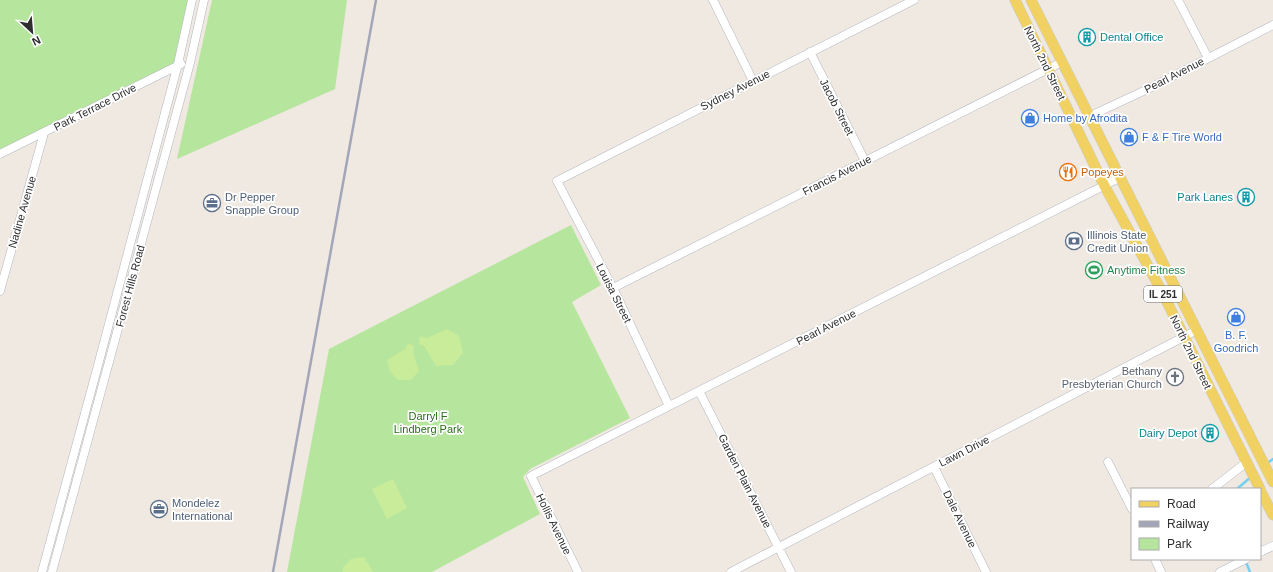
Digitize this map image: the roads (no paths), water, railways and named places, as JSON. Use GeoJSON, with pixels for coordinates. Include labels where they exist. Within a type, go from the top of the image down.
{"type":"FeatureCollection","features":[{"type":"Feature","properties":{"kind":"main road","name":"North 2nd Street"},"geometry":{"type":"LineString","coordinates":[[1015,0],[1104,186],[1160,290],[1259,488]]}},
{"type":"Feature","properties":{"kind":"main road","name":"North 2nd Street"},"geometry":{"type":"LineString","coordinates":[[1031,0],[1271,478]]}},
{"type":"Feature","properties":{"kind":"main road","name":"North 2nd Street"},"geometry":{"type":"LineString","coordinates":[[1261,492],[1273,516]]}},
{"type":"Feature","properties":{"kind":"street","name":"Forest Hills Road"},"geometry":{"type":"LineString","coordinates":[[42,572],[178,64],[192,0]]}},
{"type":"Feature","properties":{"kind":"street","name":"Forest Hills Road"},"geometry":{"type":"LineString","coordinates":[[52,572],[108,370],[190,62],[204,0]]}},
{"type":"Feature","properties":{"kind":"street"},"geometry":{"type":"LineString","coordinates":[[713,0],[754,81]]}},
{"type":"Feature","properties":{"kind":"street","name":"Sydney Avenue"},"geometry":{"type":"LineString","coordinates":[[557,181],[914,0]]}},
{"type":"Feature","properties":{"kind":"street"},"geometry":{"type":"LineString","coordinates":[[1178,0],[1208,58]]}},
{"type":"Feature","properties":{"kind":"street","name":"Pearl Avenue"},"geometry":{"type":"LineString","coordinates":[[1075,124],[1273,25]]}},
{"type":"Feature","properties":{"kind":"street","name":"Jacob Street"},"geometry":{"type":"LineString","coordinates":[[810,52],[865,161]]}},
{"type":"Feature","properties":{"kind":"street","name":"Park Terrace Drive"},"geometry":{"type":"LineString","coordinates":[[0,154],[178,64],[190,62]]}},
{"type":"Feature","properties":{"kind":"street","name":"Francis Avenue"},"geometry":{"type":"LineString","coordinates":[[613,288],[1062,62]]}},
{"type":"Feature","properties":{"kind":"street","name":"Nadine Avenue"},"geometry":{"type":"LineString","coordinates":[[0,291],[1,282],[44,133]]}},
{"type":"Feature","properties":{"kind":"street","name":"Pearl Avenue"},"geometry":{"type":"LineString","coordinates":[[531,476],[1121,177]]}},
{"type":"Feature","properties":{"kind":"street","name":"Louisa Street"},"geometry":{"type":"LineString","coordinates":[[557,181],[613,288],[670,406]]}},
{"type":"Feature","properties":{"kind":"street"},"geometry":{"type":"LineString","coordinates":[[141,204],[152,205]]}},
{"type":"Feature","properties":{"kind":"street","name":"Lawn Drive"},"geometry":{"type":"LineString","coordinates":[[731,572],[780,548],[1197,330]]}},
{"type":"Feature","properties":{"kind":"street"},"geometry":{"type":"LineString","coordinates":[[97,369],[108,370]]}},
{"type":"Feature","properties":{"kind":"street","name":"Garden Plain Avenue"},"geometry":{"type":"LineString","coordinates":[[699,391],[791,572]]}},
{"type":"Feature","properties":{"kind":"street"},"geometry":{"type":"LineString","coordinates":[[1108,462],[1131,507]]}},
{"type":"Feature","properties":{"kind":"street"},"geometry":{"type":"LineString","coordinates":[[1213,488],[1247,464]]}},
{"type":"Feature","properties":{"kind":"street","name":"Dale Avenue"},"geometry":{"type":"LineString","coordinates":[[934,467],[986,572]]}},
{"type":"Feature","properties":{"kind":"street","name":"Hollis Avenue"},"geometry":{"type":"LineString","coordinates":[[531,476],[578,572]]}},
{"type":"Feature","properties":{"kind":"street"},"geometry":{"type":"LineString","coordinates":[[1261,552],[1273,546]]}},
{"type":"Feature","properties":{"kind":"street"},"geometry":{"type":"LineString","coordinates":[[1155,560],[1161,572]]}},
{"type":"Feature","properties":{"kind":"street"},"geometry":{"type":"LineString","coordinates":[[1220,572],[1244,560]]}},
{"type":"Feature","properties":{"kind":"waterway"},"geometry":{"type":"LineString","coordinates":[[1266,464],[1273,459]]}},
{"type":"Feature","properties":{"kind":"waterway"},"geometry":{"type":"LineString","coordinates":[[1238,488],[1252,476]]}},
{"type":"Feature","properties":{"kind":"waterway"},"geometry":{"type":"LineString","coordinates":[[1246,562],[1250,572]]}},
{"type":"Feature","properties":{"kind":"railway"},"geometry":{"type":"LineString","coordinates":[[273,572],[376,0]]}},
{"type":"Feature","properties":{"kind":"place","name":"Dental Office"},"geometry":{"type":"Point","coordinates":[1087,37]}},
{"type":"Feature","properties":{"kind":"place","name":"Home by Afrodita"},"geometry":{"type":"Point","coordinates":[1030,118]}},
{"type":"Feature","properties":{"kind":"place","name":"F & F Tire World"},"geometry":{"type":"Point","coordinates":[1129,137]}},
{"type":"Feature","properties":{"kind":"place","name":"Popeyes"},"geometry":{"type":"Point","coordinates":[1068,172]}},
{"type":"Feature","properties":{"kind":"place","name":"Park Lanes"},"geometry":{"type":"Point","coordinates":[1246,197]}},
{"type":"Feature","properties":{"kind":"place","name":"Dr Pepper Snapple Group"},"geometry":{"type":"Point","coordinates":[212,203]}},
{"type":"Feature","properties":{"kind":"place","name":"Illinois State Credit Union"},"geometry":{"type":"Point","coordinates":[1074,241]}},
{"type":"Feature","properties":{"kind":"place","name":"Anytime Fitness"},"geometry":{"type":"Point","coordinates":[1094,270]}},
{"type":"Feature","properties":{"kind":"place","name":"B. F. Goodrich"},"geometry":{"type":"Point","coordinates":[1236,317]}},
{"type":"Feature","properties":{"kind":"place","name":"Bethany Presbyterian Church"},"geometry":{"type":"Point","coordinates":[1175,377]}},
{"type":"Feature","properties":{"kind":"place","name":"Dairy Depot"},"geometry":{"type":"Point","coordinates":[1210,433]}},
{"type":"Feature","properties":{"kind":"place","name":"Mondelez International"},"geometry":{"type":"Point","coordinates":[159,509]}},
{"type":"Feature","properties":{"kind":"park label","name":"Darryl F Lindberg Park"},"geometry":{"type":"Point","coordinates":[428,422]}}]}
